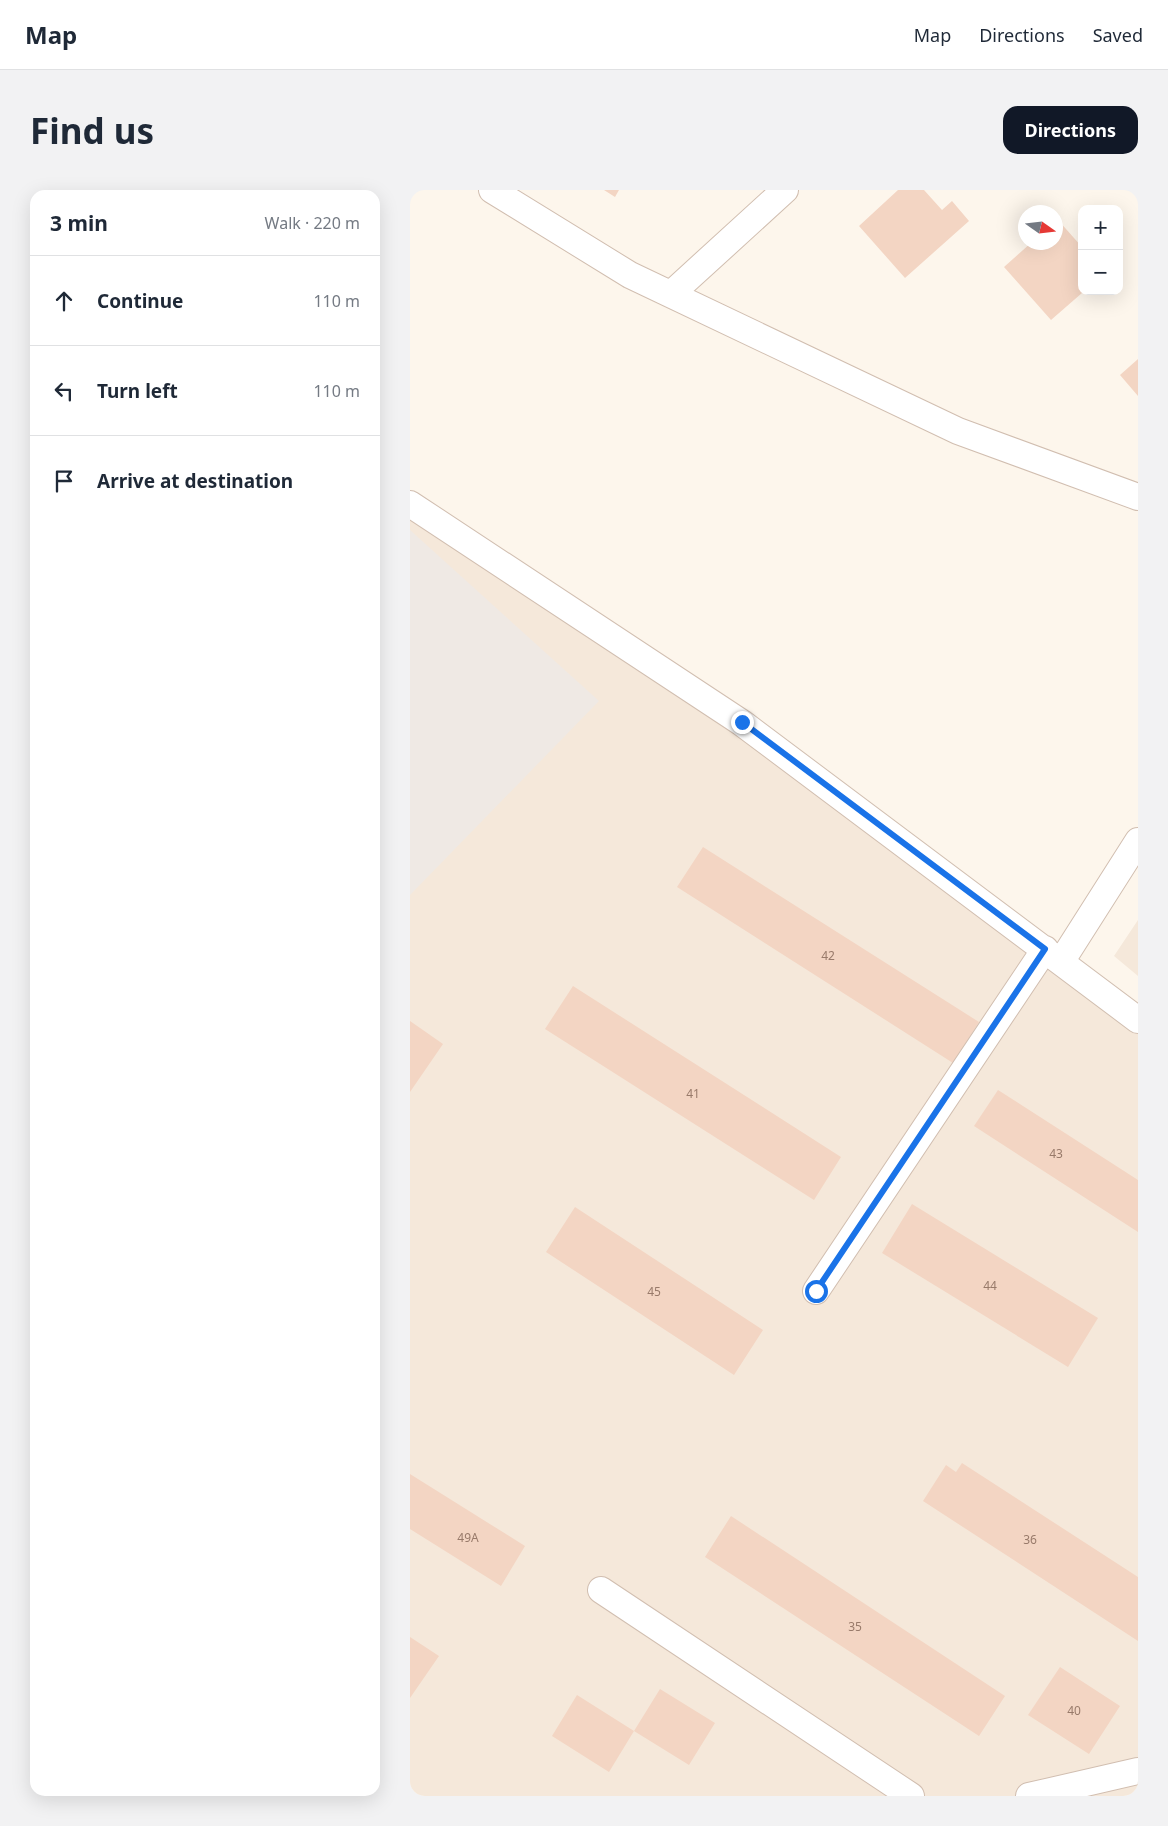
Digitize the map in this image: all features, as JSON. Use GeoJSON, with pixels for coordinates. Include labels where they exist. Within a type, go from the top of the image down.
{"type":"FeatureCollection","features":[{"type":"Feature","properties":{"kind":"street"},"geometry":{"type":"LineString","coordinates":[[492,190],[630,275],[958,431],[1138,497]]}},
{"type":"Feature","properties":{"kind":"street"},"geometry":{"type":"LineString","coordinates":[[671,294],[785,190]]}},
{"type":"Feature","properties":{"kind":"street"},"geometry":{"type":"LineString","coordinates":[[410,504],[742,722],[1138,1020]]}},
{"type":"Feature","properties":{"kind":"street"},"geometry":{"type":"LineString","coordinates":[[816,1291],[1053,955],[1138,841]]}},
{"type":"Feature","properties":{"kind":"street"},"geometry":{"type":"LineString","coordinates":[[601,1590],[911,1796]]}},
{"type":"Feature","properties":{"kind":"street"},"geometry":{"type":"LineString","coordinates":[[1029,1796],[1138,1771]]}},
{"type":"Feature","properties":{"kind":"shaded area"},"geometry":{"type":"Polygon","coordinates":[[[410,504],[742,723],[1138,1020],[1138,1796],[410,1796],[410,504]]]}},
{"type":"Feature","properties":{"kind":"shaded area"},"geometry":{"type":"Polygon","coordinates":[[[410,530],[599,701],[410,895],[410,530]]]}},
{"type":"Feature","properties":{"kind":"shaded area"},"geometry":{"type":"Polygon","coordinates":[[[1138,920],[1138,976],[1114,956],[1138,920]]]}},
{"type":"Feature","properties":{"kind":"building"},"geometry":{"type":"Polygon","coordinates":[[[604,190],[619,190],[615,197],[604,190]]]}},
{"type":"Feature","properties":{"kind":"building"},"geometry":{"type":"Polygon","coordinates":[[[898,190],[924,190],[942,210],[952,201],[969,221],[905,278],[859,226],[898,190]]]}},
{"type":"Feature","properties":{"kind":"building"},"geometry":{"type":"Polygon","coordinates":[[[1063,226],[1078,242],[1078,295],[1080,295],[1051,320],[1004,267],[1023,250],[1063,250],[1063,226]]]}},
{"type":"Feature","properties":{"kind":"building"},"geometry":{"type":"Polygon","coordinates":[[[1138,359],[1138,396],[1120,375],[1138,359]]]}},
{"type":"Feature","properties":{"kind":"building"},"geometry":{"type":"Polygon","coordinates":[[[703,847],[979,1022],[953,1063],[677,887],[703,847]]]}},
{"type":"Feature","properties":{"kind":"building"},"geometry":{"type":"Polygon","coordinates":[[[573,986],[841,1157],[814,1200],[545,1029],[573,986]]]}},
{"type":"Feature","properties":{"kind":"building"},"geometry":{"type":"Polygon","coordinates":[[[410,1021],[443,1044],[410,1092],[410,1021]]]}},
{"type":"Feature","properties":{"kind":"building"},"geometry":{"type":"Polygon","coordinates":[[[998,1090],[1138,1180],[1138,1232],[974,1126],[998,1090]]]}},
{"type":"Feature","properties":{"kind":"building"},"geometry":{"type":"Polygon","coordinates":[[[912,1204],[1098,1318],[1068,1367],[882,1253],[912,1204]]]}},
{"type":"Feature","properties":{"kind":"building"},"geometry":{"type":"Polygon","coordinates":[[[575,1207],[763,1330],[734,1375],[546,1252],[575,1207]]]}},
{"type":"Feature","properties":{"kind":"building"},"geometry":{"type":"Polygon","coordinates":[[[962,1463],[1138,1577],[1138,1641],[923,1501],[946,1465],[956,1472],[962,1463]]]}},
{"type":"Feature","properties":{"kind":"building"},"geometry":{"type":"Polygon","coordinates":[[[410,1474],[525,1546],[501,1586],[410,1529],[410,1474]]]}},
{"type":"Feature","properties":{"kind":"building"},"geometry":{"type":"Polygon","coordinates":[[[731,1516],[1005,1696],[979,1736],[705,1557],[731,1516]]]}},
{"type":"Feature","properties":{"kind":"building"},"geometry":{"type":"Polygon","coordinates":[[[410,1637],[439,1656],[410,1698],[410,1637]]]}},
{"type":"Feature","properties":{"kind":"building"},"geometry":{"type":"Polygon","coordinates":[[[1060,1667],[1120,1706],[1089,1754],[1028,1715],[1060,1667]]]}},
{"type":"Feature","properties":{"kind":"building"},"geometry":{"type":"Polygon","coordinates":[[[660,1689],[715,1723],[689,1765],[634,1731],[660,1689]]]}},
{"type":"Feature","properties":{"kind":"building"},"geometry":{"type":"Polygon","coordinates":[[[577,1695],[634,1731],[609,1772],[552,1736],[577,1695]]]}},
{"type":"Feature","properties":{"kind":"route"},"geometry":{"type":"LineString","coordinates":[[742,722],[1045,949],[816,1291]]}}]}
